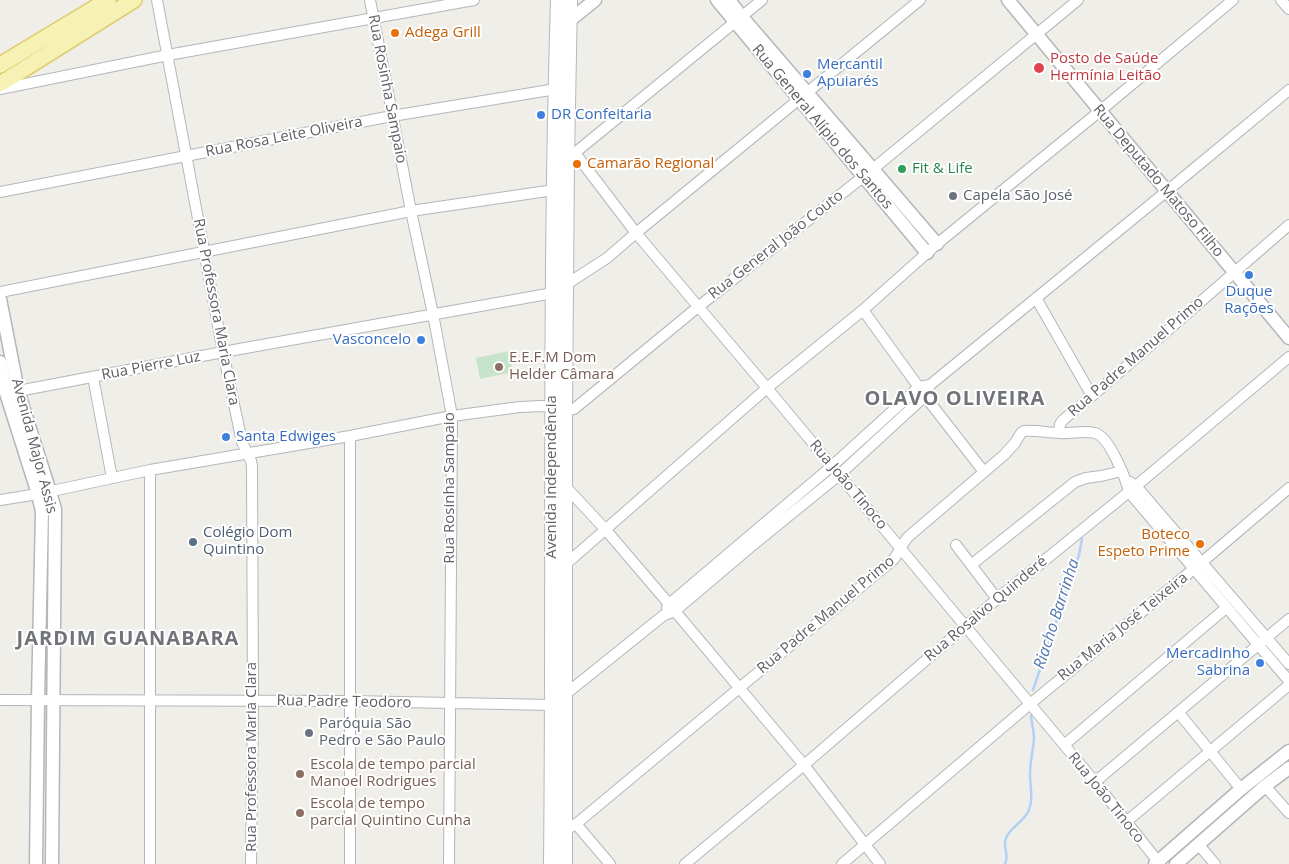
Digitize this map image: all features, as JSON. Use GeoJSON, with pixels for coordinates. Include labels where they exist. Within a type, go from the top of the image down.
{"type":"FeatureCollection","features":[{"type":"Feature","properties":{"kind":"main road"},"geometry":{"type":"LineString","coordinates":[[0,65],[108,0]]}},
{"type":"Feature","properties":{"kind":"main road"},"geometry":{"type":"LineString","coordinates":[[0,84],[134,0]]}},
{"type":"Feature","properties":{"kind":"main road","name":"Avenida Independência"},"geometry":{"type":"LineString","coordinates":[[558,0],[557,31],[571,156],[567,284],[559,409]]}},
{"type":"Feature","properties":{"kind":"main road","name":"Avenida Independência"},"geometry":{"type":"LineString","coordinates":[[551,864],[564,829],[552,705],[552,565],[559,487],[559,409],[553,293],[554,190],[562,88],[570,21],[570,0]]}},
{"type":"Feature","properties":{"kind":"main road","name":"Avenida Independência"},"geometry":{"type":"LineString","coordinates":[[559,487],[566,564],[565,864]]}},
{"type":"Feature","properties":{"kind":"street","name":"Rua Professora Maria Clara"},"geometry":{"type":"LineString","coordinates":[[157,0],[223,352],[242,442],[252,466],[253,701],[251,864]]}},
{"type":"Feature","properties":{"kind":"street","name":"Rua Rosinha Sampaio"},"geometry":{"type":"LineString","coordinates":[[370,0],[452,416],[449,864]]}},
{"type":"Feature","properties":{"kind":"street"},"geometry":{"type":"LineString","coordinates":[[0,89],[168,55],[474,0]]}},
{"type":"Feature","properties":{"kind":"street"},"geometry":{"type":"LineString","coordinates":[[557,31],[596,0]]}},
{"type":"Feature","properties":{"kind":"street","name":"Rua General Alípio dos Santos"},"geometry":{"type":"LineString","coordinates":[[717,0],[739,20],[868,173],[927,253]]}},
{"type":"Feature","properties":{"kind":"street","name":"Rua General Alípio dos Santos"},"geometry":{"type":"LineString","coordinates":[[729,0],[739,20]]}},
{"type":"Feature","properties":{"kind":"street"},"geometry":{"type":"LineString","coordinates":[[571,156],[762,0]]}},
{"type":"Feature","properties":{"kind":"street","name":"Rua Pierre Luz"},"geometry":{"type":"LineString","coordinates":[[8,393],[223,352],[553,293],[608,258],[920,0]]}},
{"type":"Feature","properties":{"kind":"street","name":"Rua Deputado Matoso Filho"},"geometry":{"type":"LineString","coordinates":[[1008,0],[1289,338]]}},
{"type":"Feature","properties":{"kind":"street","name":"Rua General João Couto"},"geometry":{"type":"LineString","coordinates":[[559,409],[571,410],[577,407],[698,307],[868,173],[1078,0]]}},
{"type":"Feature","properties":{"kind":"street"},"geometry":{"type":"LineString","coordinates":[[552,565],[566,564],[767,388],[863,310],[937,244],[1233,0]]}},
{"type":"Feature","properties":{"kind":"street"},"geometry":{"type":"LineString","coordinates":[[1282,0],[1289,9]]}},
{"type":"Feature","properties":{"kind":"street","name":"Rua Rosa Leite Oliveira"},"geometry":{"type":"LineString","coordinates":[[0,192],[392,116],[562,88]]}},
{"type":"Feature","properties":{"kind":"street"},"geometry":{"type":"LineString","coordinates":[[552,705],[664,615],[835,471],[924,390],[1289,90]]}},
{"type":"Feature","properties":{"kind":"street","name":"Rua João Tinoco"},"geometry":{"type":"LineString","coordinates":[[571,156],[1095,782],[1157,863]]}},
{"type":"Feature","properties":{"kind":"street","name":"Rua General Alípio dos Santos"},"geometry":{"type":"LineString","coordinates":[[868,173],[937,244]]}},
{"type":"Feature","properties":{"kind":"street"},"geometry":{"type":"LineString","coordinates":[[0,292],[411,211],[554,190]]}},
{"type":"Feature","properties":{"kind":"street","name":"Rua Padre Manuel Primo"},"geometry":{"type":"LineString","coordinates":[[564,829],[739,688],[893,560],[908,537],[1010,449],[1021,433],[1024,431],[1060,433],[1060,424],[1063,420],[1289,225]]}},
{"type":"Feature","properties":{"kind":"street"},"geometry":{"type":"LineString","coordinates":[[1036,298],[1092,396]]}},
{"type":"Feature","properties":{"kind":"street","name":"Avenida Major Assis"},"geometry":{"type":"LineString","coordinates":[[0,299],[8,393]]}},
{"type":"Feature","properties":{"kind":"street"},"geometry":{"type":"LineString","coordinates":[[863,310],[984,472]]}},
{"type":"Feature","properties":{"kind":"street","name":"Rua Rosalvo Quinderé"},"geometry":{"type":"LineString","coordinates":[[685,864],[804,765],[997,599],[1132,489],[1289,356]]}},
{"type":"Feature","properties":{"kind":"street","name":"Avenida Major Assis"},"geometry":{"type":"LineString","coordinates":[[0,362],[8,393],[44,493],[55,510],[52,864]]}},
{"type":"Feature","properties":{"kind":"street"},"geometry":{"type":"LineString","coordinates":[[93,377],[112,478]]}},
{"type":"Feature","properties":{"kind":"street"},"geometry":{"type":"LineString","coordinates":[[0,500],[44,493],[150,470],[350,436],[452,416],[520,407],[542,406],[559,409]]}},
{"type":"Feature","properties":{"kind":"street"},"geometry":{"type":"LineString","coordinates":[[1060,433],[1083,432],[1098,434],[1108,445],[1132,489],[1197,566],[1289,664]]}},
{"type":"Feature","properties":{"kind":"street"},"geometry":{"type":"LineString","coordinates":[[350,436],[350,864]]}},
{"type":"Feature","properties":{"kind":"street"},"geometry":{"type":"LineString","coordinates":[[150,470],[150,864]]}},
{"type":"Feature","properties":{"kind":"street"},"geometry":{"type":"LineString","coordinates":[[971,565],[1075,482],[1086,478],[1124,475]]}},
{"type":"Feature","properties":{"kind":"street"},"geometry":{"type":"LineString","coordinates":[[559,487],[605,529],[804,765],[880,864]]}},
{"type":"Feature","properties":{"kind":"street","name":"Rua Maria José Teixeira"},"geometry":{"type":"LineString","coordinates":[[842,864],[1289,488]]}},
{"type":"Feature","properties":{"kind":"street","name":"Avenida Major Assis"},"geometry":{"type":"LineString","coordinates":[[36,864],[42,512],[44,493]]}},
{"type":"Feature","properties":{"kind":"street"},"geometry":{"type":"LineString","coordinates":[[956,545],[997,599]]}},
{"type":"Feature","properties":{"kind":"street"},"geometry":{"type":"LineString","coordinates":[[1126,822],[1289,683],[1226,608],[1197,566]]}},
{"type":"Feature","properties":{"kind":"street"},"geometry":{"type":"LineString","coordinates":[[1064,745],[1226,608]]}},
{"type":"Feature","properties":{"kind":"street"},"geometry":{"type":"LineString","coordinates":[[1095,782],[1289,619]]}},
{"type":"Feature","properties":{"kind":"street","name":"Rua Padre Teodoro"},"geometry":{"type":"LineString","coordinates":[[0,700],[350,701],[552,705]]}},
{"type":"Feature","properties":{"kind":"street"},"geometry":{"type":"LineString","coordinates":[[1178,712],[1241,789]]}},
{"type":"Feature","properties":{"kind":"street"},"geometry":{"type":"LineString","coordinates":[[1176,864],[1198,844],[1234,804],[1241,789],[1289,751]]}},
{"type":"Feature","properties":{"kind":"street"},"geometry":{"type":"LineString","coordinates":[[1157,863],[1234,804],[1266,786],[1289,768]]}},
{"type":"Feature","properties":{"kind":"street"},"geometry":{"type":"LineString","coordinates":[[1266,786],[1289,813]]}},
{"type":"Feature","properties":{"kind":"street"},"geometry":{"type":"LineString","coordinates":[[564,829],[610,864]]}},
{"type":"Feature","properties":{"kind":"street"},"geometry":{"type":"LineString","coordinates":[[1198,844],[1215,864]]}},
{"type":"Feature","properties":{"kind":"street"},"geometry":{"type":"LineString","coordinates":[[36,848],[52,848]]}},
{"type":"Feature","properties":{"kind":"green space"},"geometry":{"type":"Polygon","coordinates":[[[509,351],[513,372],[480,379],[476,358],[509,351]]]}},
{"type":"Feature","properties":{"kind":"waterway","name":"Riacho Barrinha"},"geometry":{"type":"LineString","coordinates":[[1033,690],[1079,555],[1082,539]]}},
{"type":"Feature","properties":{"kind":"waterway","name":"Riacho Barrinha"},"geometry":{"type":"LineString","coordinates":[[1005,864],[1007,857],[1006,838],[1026,816],[1031,803],[1030,770],[1034,739],[1031,716]]}},
{"type":"Feature","properties":{"kind":"place","name":"Adega Grill"},"geometry":{"type":"Point","coordinates":[395,33]}},
{"type":"Feature","properties":{"kind":"place","name":"Posto de Saúde Hermínia Leitão"},"geometry":{"type":"Point","coordinates":[1039,68]}},
{"type":"Feature","properties":{"kind":"place","name":"Mercantil Apuiarés"},"geometry":{"type":"Point","coordinates":[807,74]}},
{"type":"Feature","properties":{"kind":"place","name":"DR Confeitaria"},"geometry":{"type":"Point","coordinates":[541,115]}},
{"type":"Feature","properties":{"kind":"place","name":"Camarão Regional"},"geometry":{"type":"Point","coordinates":[577,164]}},
{"type":"Feature","properties":{"kind":"place","name":"Fit & Life"},"geometry":{"type":"Point","coordinates":[902,169]}},
{"type":"Feature","properties":{"kind":"place","name":"Capela São José"},"geometry":{"type":"Point","coordinates":[953,196]}},
{"type":"Feature","properties":{"kind":"place","name":"Duque Rações"},"geometry":{"type":"Point","coordinates":[1249,275]}},
{"type":"Feature","properties":{"kind":"place","name":"Vasconcelo"},"geometry":{"type":"Point","coordinates":[421,340]}},
{"type":"Feature","properties":{"kind":"place","name":"E.E.F.M Dom Helder Câmara"},"geometry":{"type":"Point","coordinates":[499,367]}},
{"type":"Feature","properties":{"kind":"place","name":"Santa Edwiges"},"geometry":{"type":"Point","coordinates":[226,437]}},
{"type":"Feature","properties":{"kind":"place","name":"Colégio Dom Quintino"},"geometry":{"type":"Point","coordinates":[193,542]}},
{"type":"Feature","properties":{"kind":"place","name":"Boteco Espeto Prime"},"geometry":{"type":"Point","coordinates":[1200,544]}},
{"type":"Feature","properties":{"kind":"place","name":"Mercadinho Sabrina"},"geometry":{"type":"Point","coordinates":[1260,663]}},
{"type":"Feature","properties":{"kind":"place","name":"Paróquia São Pedro e São Paulo"},"geometry":{"type":"Point","coordinates":[309,733]}},
{"type":"Feature","properties":{"kind":"place","name":"Escola de tempo parcial Manoel Rodrigues"},"geometry":{"type":"Point","coordinates":[300,774]}},
{"type":"Feature","properties":{"kind":"place","name":"Escola de tempo parcial Quintino Cunha"},"geometry":{"type":"Point","coordinates":[300,813]}},
{"type":"Feature","properties":{"kind":"district","name":"OLAVO OLIVEIRA"},"geometry":{"type":"Point","coordinates":[955,399]}},
{"type":"Feature","properties":{"kind":"district","name":"JARDIM GUANABARA"},"geometry":{"type":"Point","coordinates":[128,639]}}]}
